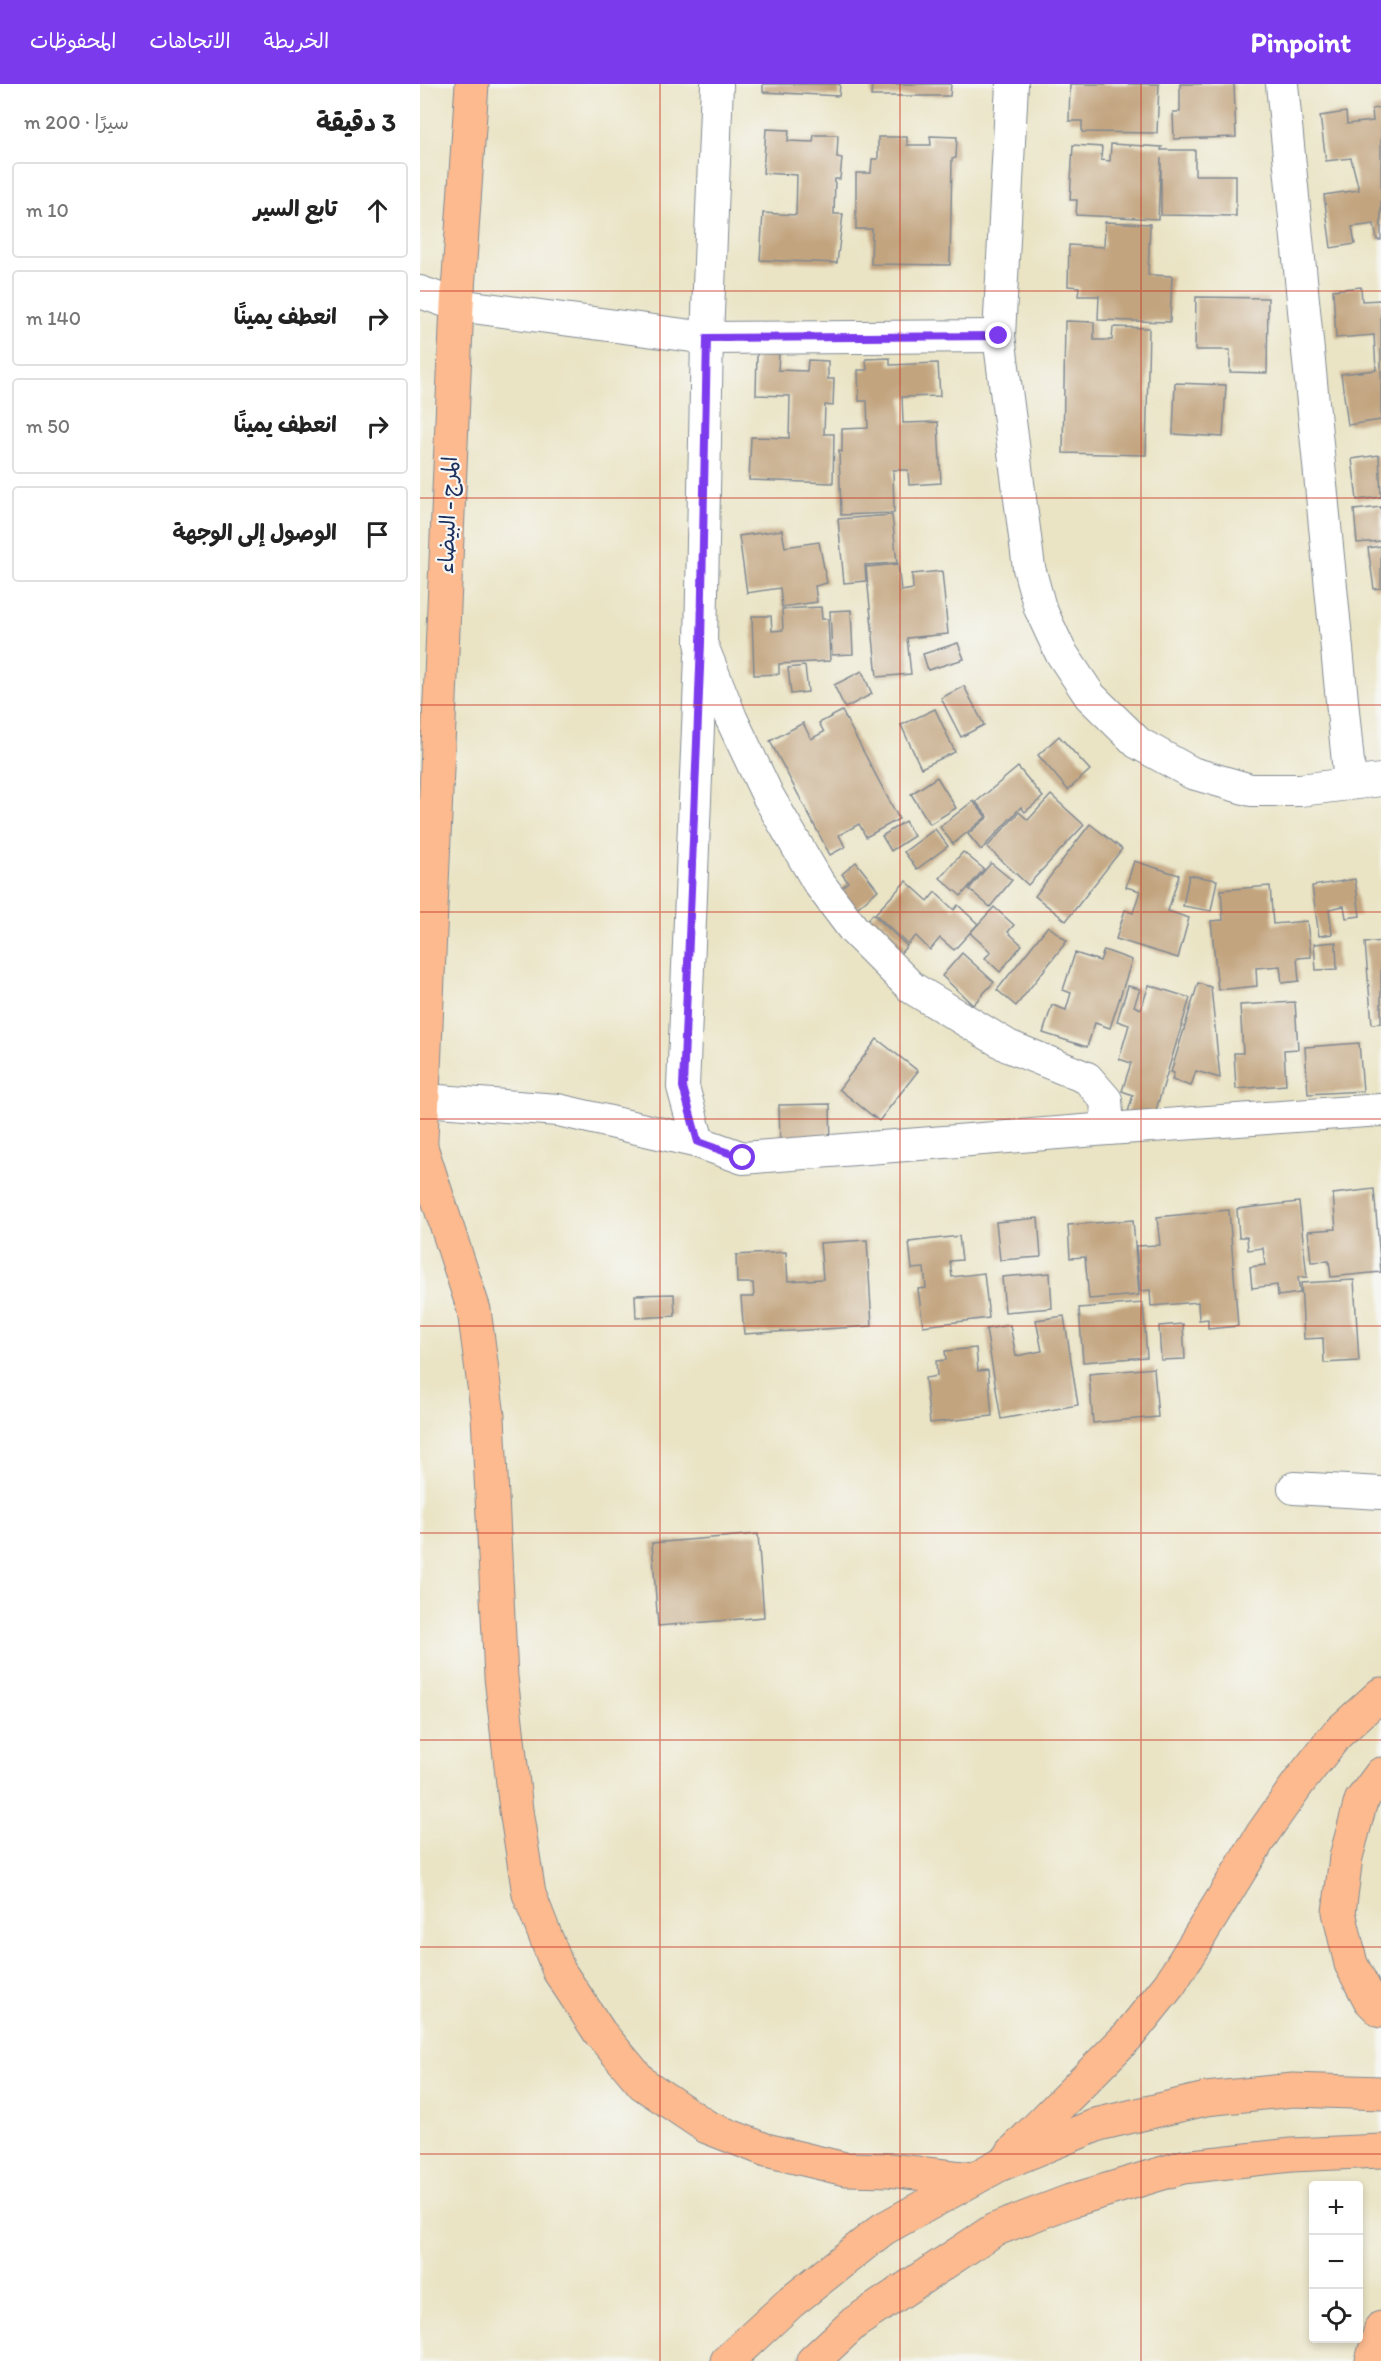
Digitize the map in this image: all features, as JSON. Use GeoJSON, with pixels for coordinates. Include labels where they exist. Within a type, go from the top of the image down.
{"type":"FeatureCollection","features":[{"type":"Feature","properties":{"kind":"main road","name":"المرج - البيضاء"},"geometry":{"type":"LineString","coordinates":[[420,1155],[425,1100],[457,305],[472,84]]}},
{"type":"Feature","properties":{"kind":"main road"},"geometry":{"type":"LineString","coordinates":[[420,1155],[474,1310],[488,1416],[501,1677],[516,1810],[529,1894],[559,1971],[600,2033],[643,2084],[707,2127],[766,2150],[845,2169],[986,2172],[1129,2035],[1170,1984],[1263,1833],[1299,1782],[1336,1734],[1381,1694]]}},
{"type":"Feature","properties":{"kind":"main road"},"geometry":{"type":"LineString","coordinates":[[1381,1774],[1361,1801],[1346,1857],[1339,1912],[1351,1964],[1370,2000],[1381,2011]]}},
{"type":"Feature","properties":{"kind":"main road"},"geometry":{"type":"LineString","coordinates":[[727,2361],[791,2302],[883,2229],[986,2172],[1099,2124],[1206,2099],[1293,2091],[1381,2093]]}},
{"type":"Feature","properties":{"kind":"main road"},"geometry":{"type":"LineString","coordinates":[[813,2361],[854,2323],[994,2230],[1070,2201],[1183,2167],[1292,2154],[1381,2151]]}},
{"type":"Feature","properties":{"kind":"main road"},"geometry":{"type":"LineString","coordinates":[[1372,2361],[1381,2328]]}},
{"type":"Feature","properties":{"kind":"street"},"geometry":{"type":"LineString","coordinates":[[698,1142],[683,1087],[701,643],[707,338],[717,84]]}},
{"type":"Feature","properties":{"kind":"street"},"geometry":{"type":"LineString","coordinates":[[1012,84],[999,336],[1029,568],[1040,608],[1060,651],[1090,696],[1138,743],[1192,773],[1251,790],[1300,790],[1381,780]]}},
{"type":"Feature","properties":{"kind":"street"},"geometry":{"type":"LineString","coordinates":[[1282,84],[1350,783]]}},
{"type":"Feature","properties":{"kind":"street"},"geometry":{"type":"LineString","coordinates":[[420,292],[457,305],[707,338],[999,336]]}},
{"type":"Feature","properties":{"kind":"street"},"geometry":{"type":"LineString","coordinates":[[701,643],[731,718],[768,796],[818,882],[854,930],[912,988],[1008,1046],[1087,1078],[1106,1100],[1108,1129]]}},
{"type":"Feature","properties":{"kind":"street"},"geometry":{"type":"LineString","coordinates":[[425,1100],[558,1110],[698,1142],[743,1158],[1381,1110]]}},
{"type":"Feature","properties":{"kind":"street"},"geometry":{"type":"LineString","coordinates":[[1294,1488],[1381,1493]]}},
{"type":"Feature","properties":{"kind":"building"},"geometry":{"type":"Polygon","coordinates":[[[763,84],[840,84],[839,96],[763,92],[763,84]]]}},
{"type":"Feature","properties":{"kind":"building"},"geometry":{"type":"Polygon","coordinates":[[[872,84],[951,84],[950,96],[871,96],[872,84]]]}},
{"type":"Feature","properties":{"kind":"building"},"geometry":{"type":"Polygon","coordinates":[[[1070,84],[1159,84],[1157,133],[1082,132],[1082,121],[1069,121],[1070,84]]]}},
{"type":"Feature","properties":{"kind":"building"},"geometry":{"type":"Polygon","coordinates":[[[1180,84],[1234,84],[1236,137],[1174,139],[1173,112],[1180,112],[1180,84]]]}},
{"type":"Feature","properties":{"kind":"building"},"geometry":{"type":"Polygon","coordinates":[[[1381,107],[1381,240],[1377,240],[1374,224],[1352,227],[1355,244],[1331,248],[1324,195],[1359,190],[1351,158],[1326,161],[1320,116],[1346,112],[1347,124],[1373,121],[1372,109],[1381,107]]]}},
{"type":"Feature","properties":{"kind":"building"},"geometry":{"type":"Polygon","coordinates":[[[766,129],[789,130],[788,141],[813,142],[814,135],[838,135],[837,157],[842,158],[840,179],[835,179],[834,214],[843,214],[837,263],[760,260],[763,213],[796,215],[797,175],[763,173],[766,129]]]}},
{"type":"Feature","properties":{"kind":"building"},"geometry":{"type":"Polygon","coordinates":[[[930,136],[957,137],[956,158],[952,159],[950,265],[871,264],[872,229],[856,229],[856,173],[871,173],[872,159],[878,159],[878,137],[907,137],[907,145],[931,145],[930,136]]]}},
{"type":"Feature","properties":{"kind":"building"},"geometry":{"type":"Polygon","coordinates":[[[1111,144],[1162,147],[1161,150],[1195,150],[1195,175],[1236,175],[1236,216],[1161,215],[1161,158],[1158,219],[1076,215],[1077,200],[1070,200],[1073,145],[1102,147],[1101,160],[1110,161],[1111,144]]]}},
{"type":"Feature","properties":{"kind":"building"},"geometry":{"type":"Polygon","coordinates":[[[1105,222],[1150,224],[1148,275],[1172,276],[1170,322],[1098,320],[1099,296],[1078,296],[1079,287],[1068,286],[1069,245],[1104,247],[1105,222]]]}},
{"type":"Feature","properties":{"kind":"building"},"geometry":{"type":"Polygon","coordinates":[[[1361,287],[1362,301],[1381,300],[1381,420],[1348,425],[1341,374],[1376,370],[1374,335],[1336,338],[1333,290],[1361,287]]]}},
{"type":"Feature","properties":{"kind":"building"},"geometry":{"type":"Polygon","coordinates":[[[1196,297],[1268,298],[1267,373],[1230,372],[1230,350],[1195,350],[1196,297]]]}},
{"type":"Feature","properties":{"kind":"building"},"geometry":{"type":"Polygon","coordinates":[[[1065,321],[1094,322],[1094,340],[1112,340],[1113,327],[1149,328],[1146,455],[1063,453],[1065,321]]]}},
{"type":"Feature","properties":{"kind":"building"},"geometry":{"type":"Polygon","coordinates":[[[757,353],[779,354],[778,370],[807,371],[808,360],[828,361],[828,379],[834,379],[833,406],[825,405],[824,434],[834,434],[833,483],[749,480],[751,437],[789,438],[790,396],[756,395],[757,353]]]}},
{"type":"Feature","properties":{"kind":"building"},"geometry":{"type":"Polygon","coordinates":[[[890,358],[890,365],[938,363],[940,396],[902,397],[903,423],[938,422],[941,483],[909,485],[908,470],[893,470],[894,513],[841,515],[839,451],[842,452],[842,429],[868,428],[867,401],[859,401],[858,370],[867,370],[866,359],[890,358]]]}},
{"type":"Feature","properties":{"kind":"building"},"geometry":{"type":"Polygon","coordinates":[[[1175,383],[1226,385],[1223,437],[1173,434],[1175,383]]]}},
{"type":"Feature","properties":{"kind":"building"},"geometry":{"type":"Polygon","coordinates":[[[1379,455],[1381,497],[1357,500],[1352,459],[1379,455]]]}},
{"type":"Feature","properties":{"kind":"building"},"geometry":{"type":"Polygon","coordinates":[[[1381,507],[1381,541],[1357,543],[1354,510],[1381,507]]]}},
{"type":"Feature","properties":{"kind":"building"},"geometry":{"type":"Polygon","coordinates":[[[892,515],[897,563],[865,565],[866,581],[844,583],[838,519],[892,515]]]}},
{"type":"Feature","properties":{"kind":"building"},"geometry":{"type":"Polygon","coordinates":[[[782,530],[785,547],[819,542],[827,583],[815,586],[817,602],[782,607],[780,588],[747,593],[739,536],[782,530]]]}},
{"type":"Feature","properties":{"kind":"building"},"geometry":{"type":"Polygon","coordinates":[[[1381,546],[1381,588],[1374,589],[1368,548],[1381,546]]]}},
{"type":"Feature","properties":{"kind":"building"},"geometry":{"type":"Polygon","coordinates":[[[898,564],[901,591],[913,589],[912,574],[942,571],[948,634],[907,638],[911,674],[877,677],[866,567],[898,564]]]}},
{"type":"Feature","properties":{"kind":"building"},"geometry":{"type":"Polygon","coordinates":[[[821,607],[822,619],[828,619],[830,661],[779,664],[779,674],[754,675],[752,616],[771,616],[772,631],[783,630],[782,609],[821,607]]]}},
{"type":"Feature","properties":{"kind":"building"},"geometry":{"type":"Polygon","coordinates":[[[851,610],[853,654],[832,655],[830,611],[851,610]]]}},
{"type":"Feature","properties":{"kind":"building"},"geometry":{"type":"Polygon","coordinates":[[[958,643],[964,659],[928,670],[923,654],[958,643]]]}},
{"type":"Feature","properties":{"kind":"building"},"geometry":{"type":"Polygon","coordinates":[[[805,666],[808,692],[791,694],[788,668],[805,666]]]}},
{"type":"Feature","properties":{"kind":"building"},"geometry":{"type":"Polygon","coordinates":[[[862,671],[872,694],[845,708],[834,685],[862,671]]]}},
{"type":"Feature","properties":{"kind":"building"},"geometry":{"type":"Polygon","coordinates":[[[964,686],[984,725],[961,737],[941,698],[964,686]]]}},
{"type":"Feature","properties":{"kind":"building"},"geometry":{"type":"Polygon","coordinates":[[[935,709],[955,752],[921,768],[901,725],[935,709]]]}},
{"type":"Feature","properties":{"kind":"building"},"geometry":{"type":"Polygon","coordinates":[[[842,711],[899,819],[866,837],[859,824],[839,835],[845,847],[830,855],[770,741],[803,723],[811,739],[824,732],[819,723],[842,711]]]}},
{"type":"Feature","properties":{"kind":"building"},"geometry":{"type":"Polygon","coordinates":[[[1059,736],[1090,770],[1068,790],[1038,755],[1059,736]]]}},
{"type":"Feature","properties":{"kind":"building"},"geometry":{"type":"Polygon","coordinates":[[[1018,767],[1043,797],[1025,812],[1021,807],[981,850],[968,834],[988,817],[976,802],[1018,767]]]}},
{"type":"Feature","properties":{"kind":"building"},"geometry":{"type":"Polygon","coordinates":[[[937,777],[956,808],[930,824],[911,794],[937,777]]]}},
{"type":"Feature","properties":{"kind":"building"},"geometry":{"type":"Polygon","coordinates":[[[1051,795],[1084,825],[1028,885],[987,847],[1019,812],[1028,820],[1051,795]]]}},
{"type":"Feature","properties":{"kind":"building"},"geometry":{"type":"Polygon","coordinates":[[[973,801],[986,817],[953,844],[940,827],[973,801]]]}},
{"type":"Feature","properties":{"kind":"building"},"geometry":{"type":"Polygon","coordinates":[[[905,821],[914,836],[891,851],[882,836],[905,821]]]}},
{"type":"Feature","properties":{"kind":"building"},"geometry":{"type":"Polygon","coordinates":[[[1090,824],[1122,849],[1066,921],[1035,896],[1090,824]]]}},
{"type":"Feature","properties":{"kind":"building"},"geometry":{"type":"Polygon","coordinates":[[[935,829],[948,846],[917,869],[904,852],[935,829]]]}},
{"type":"Feature","properties":{"kind":"building"},"geometry":{"type":"Polygon","coordinates":[[[963,852],[984,869],[961,896],[940,878],[963,852]]]}},
{"type":"Feature","properties":{"kind":"building"},"geometry":{"type":"Polygon","coordinates":[[[1134,861],[1179,875],[1168,911],[1189,918],[1178,958],[1116,939],[1125,910],[1133,913],[1140,891],[1126,887],[1134,861]]]}},
{"type":"Feature","properties":{"kind":"building"},"geometry":{"type":"Polygon","coordinates":[[[856,862],[878,890],[850,914],[834,894],[848,882],[842,874],[856,862]]]}},
{"type":"Feature","properties":{"kind":"building"},"geometry":{"type":"Polygon","coordinates":[[[991,863],[1012,880],[990,907],[969,889],[991,863]]]}},
{"type":"Feature","properties":{"kind":"building"},"geometry":{"type":"Polygon","coordinates":[[[1189,875],[1217,880],[1211,911],[1183,906],[1189,875]]]}},
{"type":"Feature","properties":{"kind":"building"},"geometry":{"type":"Polygon","coordinates":[[[1355,879],[1360,916],[1346,918],[1344,906],[1329,909],[1332,934],[1319,936],[1312,886],[1355,879]]]}},
{"type":"Feature","properties":{"kind":"building"},"geometry":{"type":"Polygon","coordinates":[[[906,881],[928,901],[935,892],[954,910],[958,905],[978,924],[954,950],[940,938],[930,950],[916,936],[908,944],[875,914],[906,881]]]}},
{"type":"Feature","properties":{"kind":"building"},"geometry":{"type":"Polygon","coordinates":[[[1270,886],[1273,924],[1307,921],[1311,957],[1297,958],[1299,981],[1282,983],[1280,966],[1256,968],[1257,986],[1218,990],[1211,921],[1223,920],[1221,890],[1270,886]]]}},
{"type":"Feature","properties":{"kind":"building"},"geometry":{"type":"Polygon","coordinates":[[[994,907],[1014,925],[1008,932],[1022,945],[1000,972],[985,958],[991,952],[970,933],[994,907]]]}},
{"type":"Feature","properties":{"kind":"building"},"geometry":{"type":"Polygon","coordinates":[[[873,914],[907,946],[893,961],[859,930],[873,914]]]}},
{"type":"Feature","properties":{"kind":"building"},"geometry":{"type":"Polygon","coordinates":[[[1048,926],[1067,941],[1016,1006],[997,990],[1048,926]]]}},
{"type":"Feature","properties":{"kind":"building"},"geometry":{"type":"Polygon","coordinates":[[[1381,941],[1381,1023],[1372,1024],[1365,943],[1381,941]]]}},
{"type":"Feature","properties":{"kind":"building"},"geometry":{"type":"Polygon","coordinates":[[[1336,942],[1337,969],[1316,970],[1314,944],[1336,942]]]}},
{"type":"Feature","properties":{"kind":"building"},"geometry":{"type":"Polygon","coordinates":[[[1104,950],[1132,960],[1110,1028],[1095,1023],[1087,1047],[1043,1033],[1052,1005],[1066,1010],[1071,993],[1063,990],[1075,953],[1100,961],[1104,950]]]}},
{"type":"Feature","properties":{"kind":"building"},"geometry":{"type":"Polygon","coordinates":[[[962,953],[994,982],[973,1005],[942,976],[962,953]]]}},
{"type":"Feature","properties":{"kind":"building"},"geometry":{"type":"Polygon","coordinates":[[[1198,983],[1211,987],[1220,1078],[1196,1071],[1191,1086],[1172,1080],[1174,1073],[1171,1072],[1198,983]]]}},
{"type":"Feature","properties":{"kind":"building"},"geometry":{"type":"Polygon","coordinates":[[[1149,985],[1190,998],[1153,1120],[1128,1112],[1133,1095],[1122,1091],[1131,1063],[1119,1059],[1129,1025],[1117,1021],[1128,986],[1140,989],[1134,1006],[1141,1009],[1149,985]]]}},
{"type":"Feature","properties":{"kind":"building"},"geometry":{"type":"Polygon","coordinates":[[[1295,1002],[1298,1049],[1284,1050],[1286,1085],[1236,1089],[1234,1053],[1243,1053],[1240,1005],[1295,1002]]]}},
{"type":"Feature","properties":{"kind":"building"},"geometry":{"type":"Polygon","coordinates":[[[877,1039],[918,1071],[879,1121],[839,1089],[877,1039]]]}},
{"type":"Feature","properties":{"kind":"building"},"geometry":{"type":"Polygon","coordinates":[[[1359,1043],[1363,1091],[1308,1094],[1305,1047],[1359,1043]]]}},
{"type":"Feature","properties":{"kind":"building"},"geometry":{"type":"Polygon","coordinates":[[[830,1104],[831,1144],[780,1144],[779,1105],[830,1104]]]}},
{"type":"Feature","properties":{"kind":"building"},"geometry":{"type":"Polygon","coordinates":[[[1374,1189],[1381,1272],[1331,1277],[1329,1261],[1311,1262],[1308,1231],[1336,1229],[1333,1194],[1374,1189]]]}},
{"type":"Feature","properties":{"kind":"building"},"geometry":{"type":"Polygon","coordinates":[[[1299,1202],[1307,1277],[1298,1277],[1300,1293],[1278,1296],[1277,1285],[1252,1288],[1250,1267],[1265,1265],[1263,1248],[1248,1250],[1247,1237],[1239,1237],[1237,1209],[1299,1202]]]}},
{"type":"Feature","properties":{"kind":"building"},"geometry":{"type":"Polygon","coordinates":[[[1229,1210],[1238,1326],[1208,1329],[1208,1319],[1199,1320],[1198,1302],[1151,1306],[1150,1290],[1140,1291],[1136,1246],[1160,1245],[1157,1217],[1229,1210]]]}},
{"type":"Feature","properties":{"kind":"building"},"geometry":{"type":"Polygon","coordinates":[[[1038,1218],[1041,1257],[1000,1260],[996,1222],[1038,1218]]]}},
{"type":"Feature","properties":{"kind":"building"},"geometry":{"type":"Polygon","coordinates":[[[1133,1220],[1139,1295],[1089,1299],[1085,1257],[1070,1258],[1068,1225],[1133,1220]]]}},
{"type":"Feature","properties":{"kind":"building"},"geometry":{"type":"Polygon","coordinates":[[[959,1236],[962,1260],[950,1261],[952,1277],[984,1273],[989,1318],[923,1326],[918,1289],[926,1288],[924,1268],[912,1269],[909,1242],[959,1236]]]}},
{"type":"Feature","properties":{"kind":"building"},"geometry":{"type":"Polygon","coordinates":[[[867,1240],[872,1326],[744,1334],[741,1297],[754,1297],[753,1283],[737,1283],[736,1255],[786,1252],[788,1281],[823,1279],[820,1243],[867,1240]]]}},
{"type":"Feature","properties":{"kind":"building"},"geometry":{"type":"Polygon","coordinates":[[[1050,1273],[1052,1308],[1005,1312],[1002,1277],[1050,1273]]]}},
{"type":"Feature","properties":{"kind":"building"},"geometry":{"type":"Polygon","coordinates":[[[1354,1280],[1359,1361],[1324,1363],[1323,1338],[1304,1339],[1301,1283],[1354,1280]]]}},
{"type":"Feature","properties":{"kind":"building"},"geometry":{"type":"Polygon","coordinates":[[[674,1294],[675,1316],[636,1318],[635,1295],[674,1294]]]}},
{"type":"Feature","properties":{"kind":"building"},"geometry":{"type":"Polygon","coordinates":[[[1143,1303],[1147,1357],[1083,1362],[1079,1308],[1143,1303]]]}},
{"type":"Feature","properties":{"kind":"building"},"geometry":{"type":"Polygon","coordinates":[[[1064,1316],[1078,1405],[1001,1419],[986,1329],[1010,1325],[1016,1356],[1042,1351],[1036,1320],[1064,1316]]]}},
{"type":"Feature","properties":{"kind":"building"},"geometry":{"type":"Polygon","coordinates":[[[1183,1324],[1185,1359],[1161,1360],[1159,1326],[1183,1324]]]}},
{"type":"Feature","properties":{"kind":"building"},"geometry":{"type":"Polygon","coordinates":[[[976,1348],[978,1371],[988,1370],[992,1416],[930,1423],[925,1378],[937,1376],[936,1361],[946,1360],[945,1351],[976,1348]]]}},
{"type":"Feature","properties":{"kind":"building"},"geometry":{"type":"Polygon","coordinates":[[[1154,1368],[1158,1417],[1093,1423],[1089,1374],[1154,1368]]]}},
{"type":"Feature","properties":{"kind":"building"},"geometry":{"type":"Polygon","coordinates":[[[758,1534],[764,1617],[658,1626],[652,1543],[758,1534]]]}},
{"type":"Feature","properties":{"kind":"route"},"geometry":{"type":"LineString","coordinates":[[743,1158],[698,1142],[683,1087],[701,643],[707,338],[999,336]]}}]}
